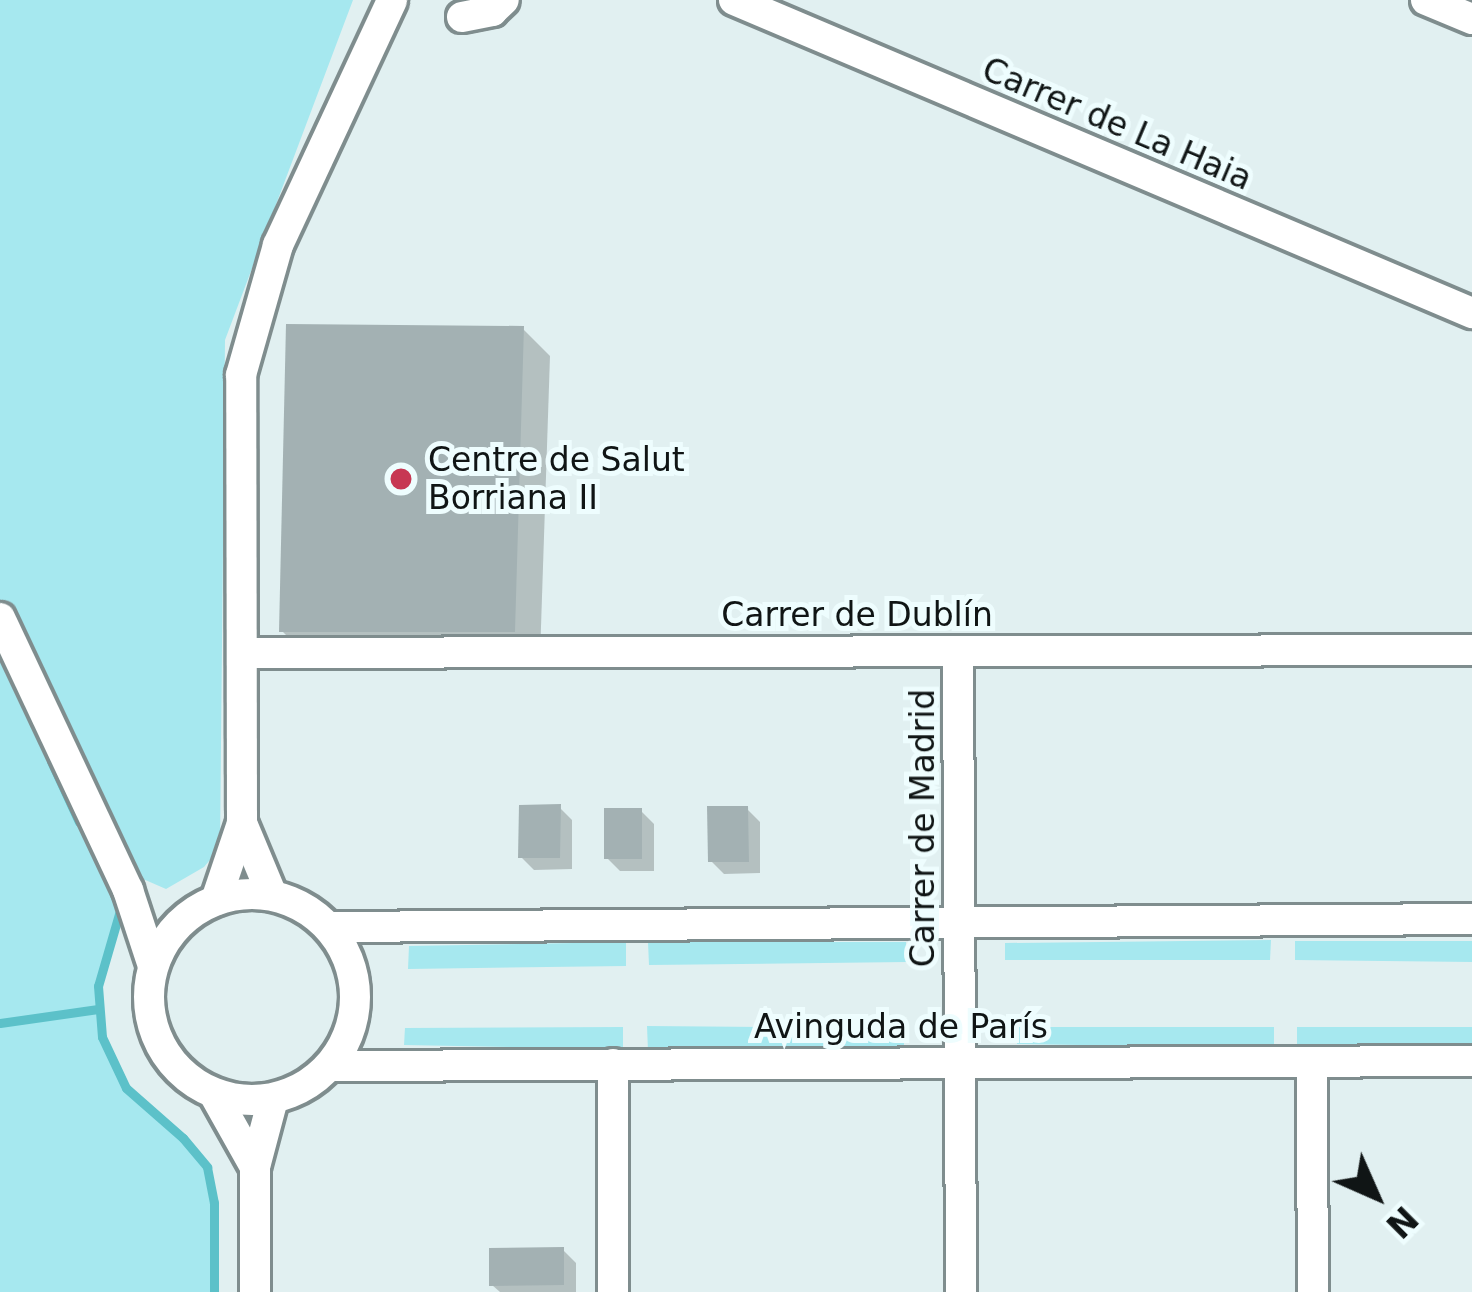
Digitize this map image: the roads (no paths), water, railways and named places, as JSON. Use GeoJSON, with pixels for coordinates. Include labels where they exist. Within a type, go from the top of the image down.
{"type":"FeatureCollection","features":[{"type":"Feature","properties":{"kind":"street"},"geometry":{"type":"LineString","coordinates":[[462,17],[492,11],[504,0]]}},
{"type":"Feature","properties":{"kind":"street","name":"Carrer de La Haia"},"geometry":{"type":"LineString","coordinates":[[734,0],[1472,313]]}},
{"type":"Feature","properties":{"kind":"street"},"geometry":{"type":"LineString","coordinates":[[1426,0],[1472,20]]}},
{"type":"Feature","properties":{"kind":"street"},"geometry":{"type":"LineString","coordinates":[[216,900],[242,823],[241,375],[278,245],[385,4]]}},
{"type":"Feature","properties":{"kind":"street"},"geometry":{"type":"LineString","coordinates":[[0,618],[128,890],[154,966]]}},
{"type":"Feature","properties":{"kind":"street","name":"Carrer de Dublín"},"geometry":{"type":"LineString","coordinates":[[242,653],[1472,650]]}},
{"type":"Feature","properties":{"kind":"street","name":"Carrer de Madrid"},"geometry":{"type":"LineString","coordinates":[[958,651],[961,1292]]}},
{"type":"Feature","properties":{"kind":"street"},"geometry":{"type":"LineString","coordinates":[[242,823],[272,895]]}},
{"type":"Feature","properties":{"kind":"street"},"geometry":{"type":"LineString","coordinates":[[128,890],[183,920]]}},
{"type":"Feature","properties":{"kind":"street"},"geometry":{"type":"LineString","coordinates":[[272,895],[304,906],[330,927],[351,967],[355,1012],[329,1066],[294,1092],[273,1099],[214,1094],[187,1078],[166,1056],[153,1028],[148,997],[154,966],[183,920],[216,900],[272,895]]}},
{"type":"Feature","properties":{"kind":"street"},"geometry":{"type":"LineString","coordinates":[[330,927],[1472,919]]}},
{"type":"Feature","properties":{"kind":"street","name":"Avinguda de París"},"geometry":{"type":"LineString","coordinates":[[329,1066],[1472,1061]]}},
{"type":"Feature","properties":{"kind":"street"},"geometry":{"type":"LineString","coordinates":[[1312,1062],[1312,1292]]}},
{"type":"Feature","properties":{"kind":"street"},"geometry":{"type":"LineString","coordinates":[[613,1064],[613,1292]]}},
{"type":"Feature","properties":{"kind":"street"},"geometry":{"type":"LineString","coordinates":[[214,1094],[255,1167]]}},
{"type":"Feature","properties":{"kind":"street"},"geometry":{"type":"LineString","coordinates":[[255,1292],[255,1167],[273,1099]]}},
{"type":"Feature","properties":{"kind":"waterway"},"geometry":{"type":"LineString","coordinates":[[51,761],[79,822]]}},
{"type":"Feature","properties":{"kind":"waterway"},"geometry":{"type":"LineString","coordinates":[[121,907],[98,986],[102,1037],[126,1088],[183,1138],[207,1167],[214,1203],[214,1292]]}},
{"type":"Feature","properties":{"kind":"waterway"},"geometry":{"type":"LineString","coordinates":[[0,1023],[98,1009]]}},
{"type":"Feature","properties":{"kind":"place","name":"Centre de Salut Borriana II"},"geometry":{"type":"Point","coordinates":[401,479]}}]}
